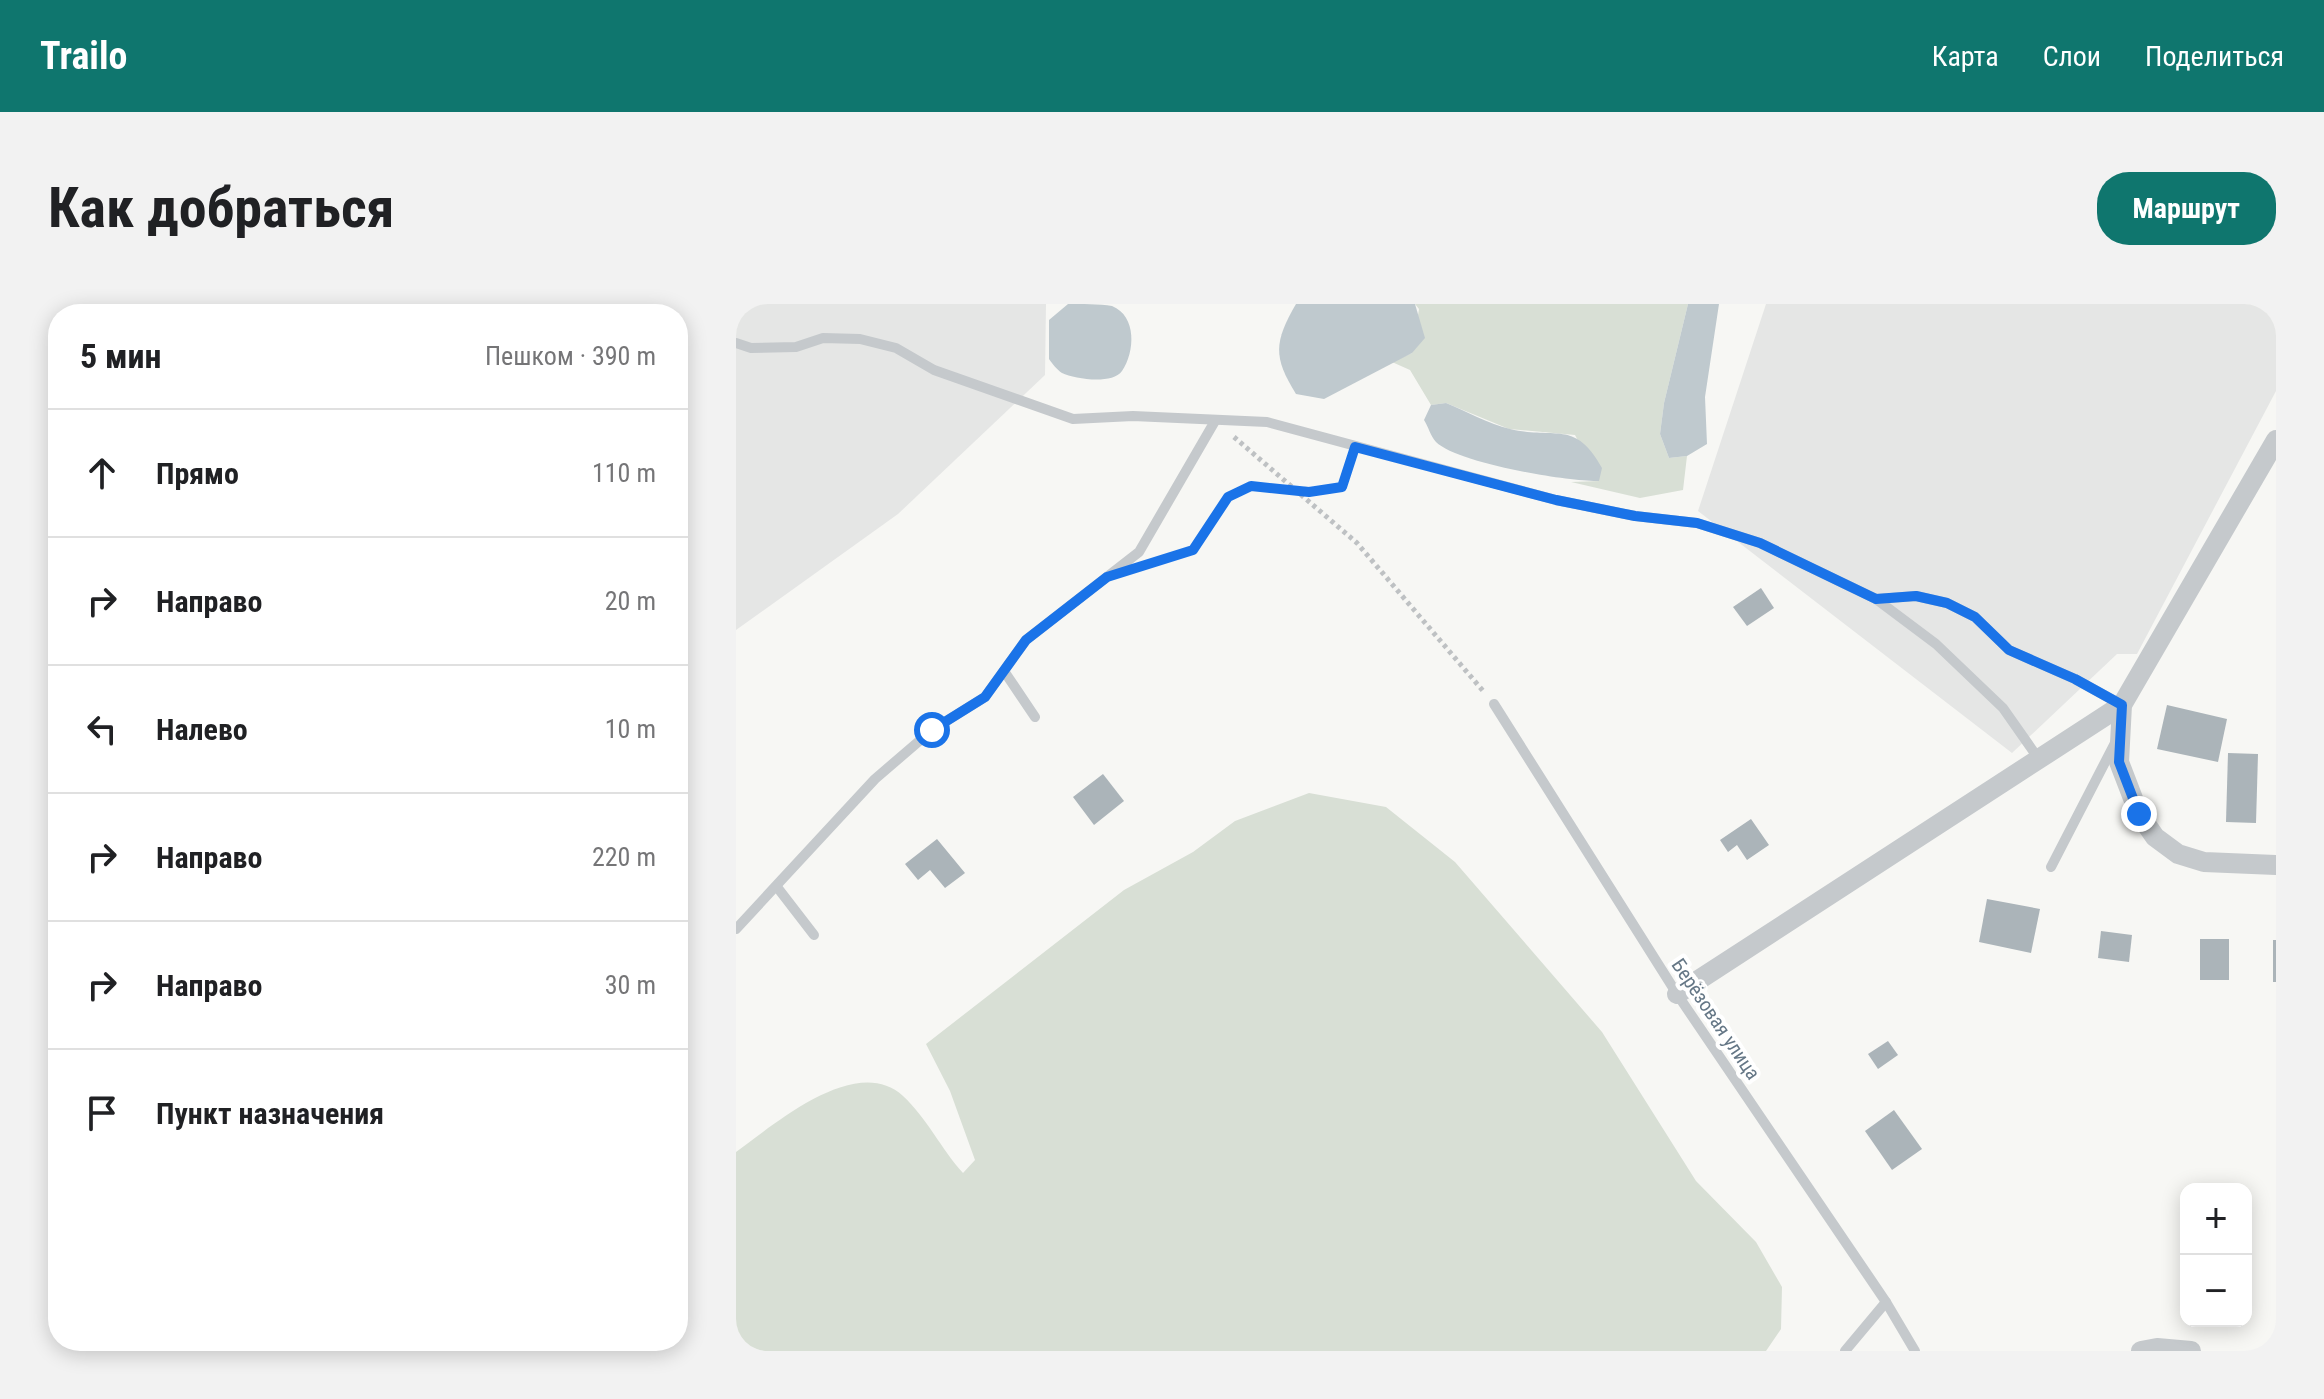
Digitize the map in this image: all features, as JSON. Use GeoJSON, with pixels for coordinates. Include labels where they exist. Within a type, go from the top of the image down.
{"type":"FeatureCollection","features":[{"type":"Feature","properties":{"kind":"street"},"geometry":{"type":"LineString","coordinates":[[1677,994],[2122,705],[2276,440]]}},
{"type":"Feature","properties":{"kind":"street"},"geometry":{"type":"LineString","coordinates":[[2122,705],[2119,762],[2139,814],[2155,837],[2178,854],[2204,862],[2276,865]]}},
{"type":"Feature","properties":{"kind":"street"},"geometry":{"type":"LineString","coordinates":[[2141,1351],[2191,1351]]}},
{"type":"Feature","properties":{"kind":"lane"},"geometry":{"type":"LineString","coordinates":[[736,343],[751,348],[796,347],[823,338],[860,339],[896,348],[934,370],[1073,419],[1133,416],[1267,422],[1556,500],[1635,516],[1697,523],[1760,543],[1876,599],[1936,644],[2003,708],[2038,758]]}},
{"type":"Feature","properties":{"kind":"lane"},"geometry":{"type":"LineString","coordinates":[[736,929],[875,779],[932,730],[985,697],[1026,640],[1139,552],[1215,421]]}},
{"type":"Feature","properties":{"kind":"lane"},"geometry":{"type":"LineString","coordinates":[[1876,599],[1916,596],[1947,603],[1975,617],[2009,650],[2075,679],[2122,705]]}},
{"type":"Feature","properties":{"kind":"lane"},"geometry":{"type":"LineString","coordinates":[[1004,671],[1035,717]]}},
{"type":"Feature","properties":{"kind":"lane","name":"Берёзовая улица"},"geometry":{"type":"LineString","coordinates":[[1494,704],[1677,994],[1886,1302],[1915,1351]]}},
{"type":"Feature","properties":{"kind":"lane"},"geometry":{"type":"LineString","coordinates":[[2051,867],[2121,732]]}},
{"type":"Feature","properties":{"kind":"lane"},"geometry":{"type":"LineString","coordinates":[[777,887],[814,935]]}},
{"type":"Feature","properties":{"kind":"lane"},"geometry":{"type":"LineString","coordinates":[[1845,1351],[1886,1302]]}},
{"type":"Feature","properties":{"kind":"path"},"geometry":{"type":"LineString","coordinates":[[1215,421],[1357,543],[1494,704]]}},
{"type":"Feature","properties":{"kind":"path"},"geometry":{"type":"LineString","coordinates":[[1152,563],[1193,550],[1228,497],[1251,486],[1309,492],[1342,487],[1355,447]]}},
{"type":"Feature","properties":{"kind":"shaded area"},"geometry":{"type":"Polygon","coordinates":[[[736,304],[1046,304],[1045,375],[898,514],[736,630],[736,304]]]}},
{"type":"Feature","properties":{"kind":"shaded area"},"geometry":{"type":"Polygon","coordinates":[[[1068,304],[1112,306],[1126,318],[1130,326],[1131,345],[1126,363],[1117,375],[1093,380],[1075,377],[1062,373],[1049,359],[1049,320],[1068,304]]]}},
{"type":"Feature","properties":{"kind":"shaded area"},"geometry":{"type":"Polygon","coordinates":[[[1296,304],[1415,304],[1425,338],[1412,353],[1324,399],[1296,394],[1283,370],[1279,349],[1283,329],[1296,304]]]}},
{"type":"Feature","properties":{"kind":"shaded area"},"geometry":{"type":"Polygon","coordinates":[[[1415,304],[1688,304],[1664,403],[1660,434],[1669,458],[1687,456],[1683,490],[1640,498],[1571,482],[1599,481],[1575,435],[1509,429],[1446,403],[1431,405],[1410,370],[1392,362],[1412,353],[1419,309],[1415,304]]]}},
{"type":"Feature","properties":{"kind":"shaded area"},"geometry":{"type":"Polygon","coordinates":[[[1688,304],[1719,304],[1705,397],[1707,444],[1687,456],[1669,458],[1660,434],[1664,403],[1688,304]]]}},
{"type":"Feature","properties":{"kind":"shaded area"},"geometry":{"type":"Polygon","coordinates":[[[1766,304],[2276,304],[2276,391],[2137,654],[2117,654],[2012,753],[1698,511],[1766,304]]]}},
{"type":"Feature","properties":{"kind":"shaded area"},"geometry":{"type":"Polygon","coordinates":[[[1446,403],[1510,429],[1573,437],[1583,443],[1602,468],[1599,481],[1514,470],[1448,450],[1434,440],[1424,420],[1431,405],[1446,403]]]}},
{"type":"Feature","properties":{"kind":"shaded area"},"geometry":{"type":"Polygon","coordinates":[[[1309,793],[1386,807],[1455,862],[1602,1032],[1696,1181],[1756,1242],[1782,1287],[1781,1329],[1766,1351],[736,1351],[736,1152],[816,1098],[862,1083],[884,1085],[903,1096],[963,1173],[975,1160],[950,1091],[926,1044],[1124,890],[1193,852],[1235,821],[1309,793]]]}},
{"type":"Feature","properties":{"kind":"building"},"geometry":{"type":"Polygon","coordinates":[[[1761,588],[1774,608],[1747,626],[1733,607],[1761,588]]]}},
{"type":"Feature","properties":{"kind":"building"},"geometry":{"type":"Polygon","coordinates":[[[2167,705],[2227,719],[2218,762],[2157,749],[2167,705]]]}},
{"type":"Feature","properties":{"kind":"building"},"geometry":{"type":"Polygon","coordinates":[[[2228,753],[2258,754],[2256,823],[2226,822],[2228,753]]]}},
{"type":"Feature","properties":{"kind":"building"},"geometry":{"type":"Polygon","coordinates":[[[1103,774],[1124,801],[1094,825],[1073,797],[1103,774]]]}},
{"type":"Feature","properties":{"kind":"building"},"geometry":{"type":"Polygon","coordinates":[[[1751,819],[1769,845],[1747,860],[1737,845],[1728,852],[1720,840],[1751,819]]]}},
{"type":"Feature","properties":{"kind":"building"},"geometry":{"type":"Polygon","coordinates":[[[937,839],[965,873],[945,888],[930,870],[918,880],[905,864],[937,839]]]}},
{"type":"Feature","properties":{"kind":"building"},"geometry":{"type":"Polygon","coordinates":[[[1987,899],[2040,909],[2031,953],[1979,942],[1987,899]]]}},
{"type":"Feature","properties":{"kind":"building"},"geometry":{"type":"Polygon","coordinates":[[[2101,931],[2132,935],[2129,962],[2098,958],[2101,931]]]}},
{"type":"Feature","properties":{"kind":"building"},"geometry":{"type":"Polygon","coordinates":[[[2200,939],[2229,939],[2229,980],[2200,980],[2200,939]]]}},
{"type":"Feature","properties":{"kind":"building"},"geometry":{"type":"Polygon","coordinates":[[[2273,940],[2276,940],[2276,982],[2273,982],[2273,940]]]}},
{"type":"Feature","properties":{"kind":"building"},"geometry":{"type":"Polygon","coordinates":[[[1888,1041],[1898,1055],[1878,1069],[1868,1054],[1888,1041]]]}},
{"type":"Feature","properties":{"kind":"building"},"geometry":{"type":"Polygon","coordinates":[[[1894,1110],[1922,1149],[1892,1170],[1865,1131],[1894,1110]]]}},
{"type":"Feature","properties":{"kind":"route"},"geometry":{"type":"LineString","coordinates":[[932,730],[985,697],[1026,640],[1107,577],[1193,550],[1228,497],[1251,486],[1289,487],[1309,492],[1342,487],[1355,447],[1556,500],[1635,516],[1697,523],[1760,543],[1876,599],[1916,596],[1947,603],[1975,617],[2009,650],[2075,679],[2122,705],[2119,762],[2125,785],[2139,814]]}}]}
